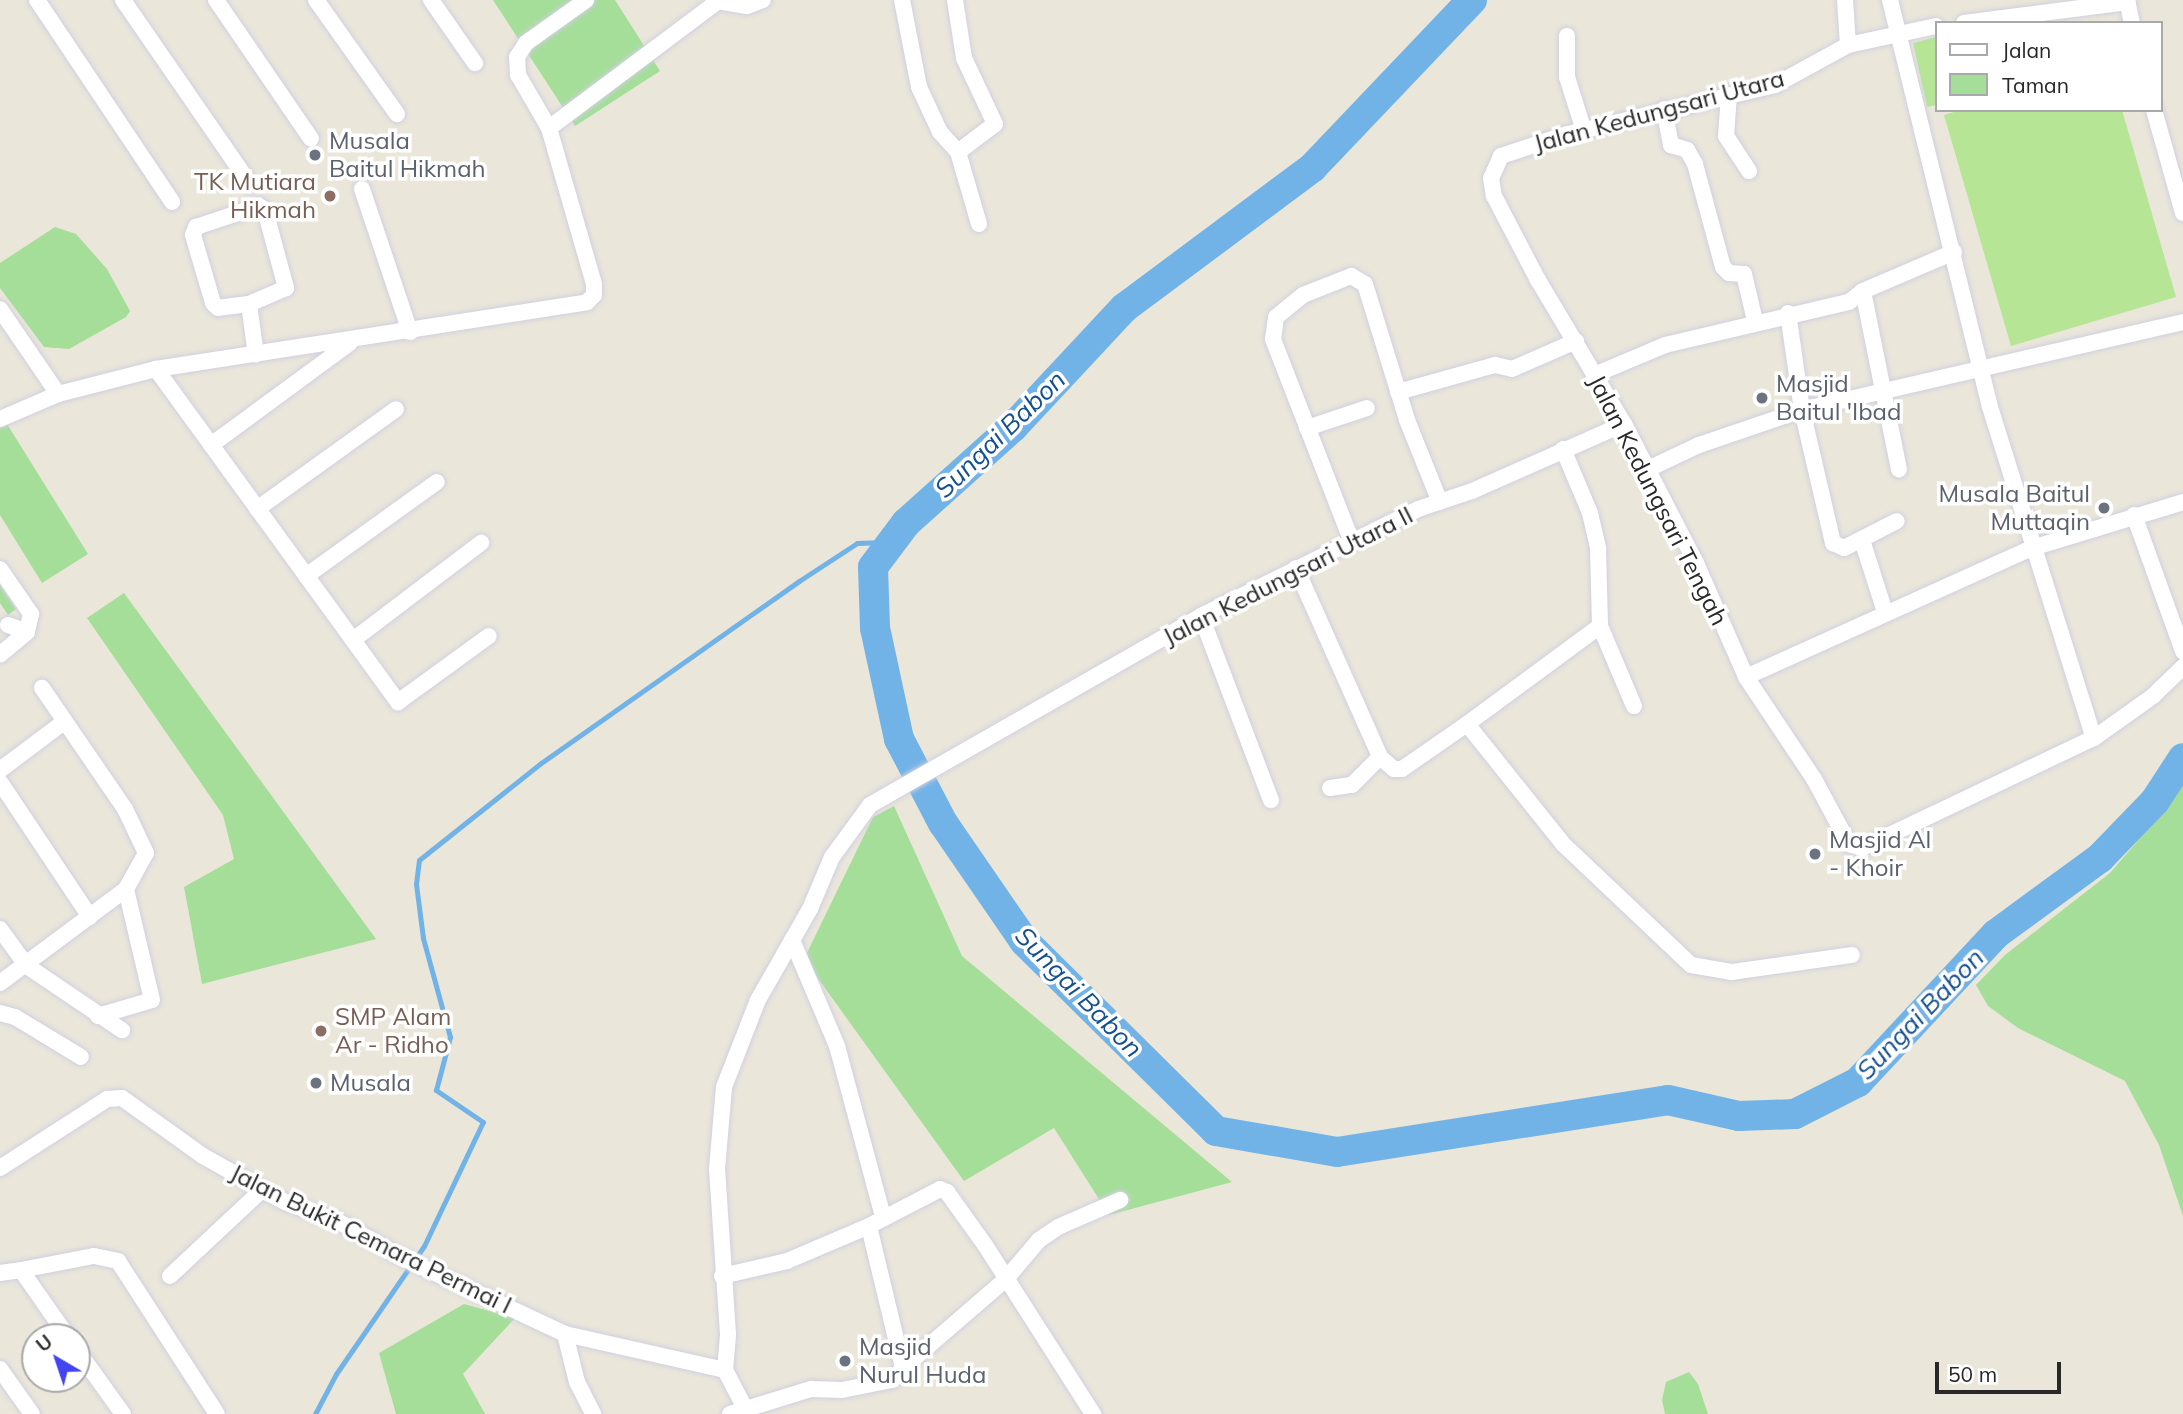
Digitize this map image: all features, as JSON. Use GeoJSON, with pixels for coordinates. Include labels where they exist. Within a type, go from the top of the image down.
{"type":"FeatureCollection","features":[{"type":"Feature","properties":{"kind":"street"},"geometry":{"type":"LineString","coordinates":[[37,0],[172,202]]}},
{"type":"Feature","properties":{"kind":"street"},"geometry":{"type":"LineString","coordinates":[[122,0],[250,184]]}},
{"type":"Feature","properties":{"kind":"street"},"geometry":{"type":"LineString","coordinates":[[216,0],[311,139]]}},
{"type":"Feature","properties":{"kind":"street"},"geometry":{"type":"LineString","coordinates":[[316,0],[397,114]]}},
{"type":"Feature","properties":{"kind":"street"},"geometry":{"type":"LineString","coordinates":[[431,0],[475,63]]}},
{"type":"Feature","properties":{"kind":"street"},"geometry":{"type":"LineString","coordinates":[[0,419],[58,394],[156,369],[410,332],[591,299],[594,285],[549,128],[518,75],[517,52],[586,0]]}},
{"type":"Feature","properties":{"kind":"street"},"geometry":{"type":"LineString","coordinates":[[549,128],[719,1],[747,6],[763,0]]}},
{"type":"Feature","properties":{"kind":"street"},"geometry":{"type":"LineString","coordinates":[[902,0],[919,87],[940,132],[958,152],[979,224]]}},
{"type":"Feature","properties":{"kind":"street"},"geometry":{"type":"LineString","coordinates":[[955,0],[964,58],[995,124],[958,152]]}},
{"type":"Feature","properties":{"kind":"street"},"geometry":{"type":"LineString","coordinates":[[1845,0],[1847,45]]}},
{"type":"Feature","properties":{"kind":"street"},"geometry":{"type":"LineString","coordinates":[[1890,0],[1954,252],[1980,368],[2032,548],[2094,738],[2154,696],[2183,667]]}},
{"type":"Feature","properties":{"kind":"street"},"geometry":{"type":"LineString","coordinates":[[1979,21],[2128,1],[2133,21]]}},
{"type":"Feature","properties":{"kind":"street","name":"Jalan Kedungsari Utara"},"geometry":{"type":"LineString","coordinates":[[1494,195],[1491,178],[1501,156],[1664,109],[1775,85],[1847,45],[1896,31],[1934,26]]}},
{"type":"Feature","properties":{"kind":"street"},"geometry":{"type":"LineString","coordinates":[[1567,36],[1567,77],[1584,131]]}},
{"type":"Feature","properties":{"kind":"street"},"geometry":{"type":"LineString","coordinates":[[1729,95],[1726,136],[1749,171]]}},
{"type":"Feature","properties":{"kind":"street"},"geometry":{"type":"LineString","coordinates":[[1664,109],[1671,145],[1687,150],[1695,164],[1723,267],[1729,273],[1744,274],[1755,321]]}},
{"type":"Feature","properties":{"kind":"street"},"geometry":{"type":"LineString","coordinates":[[2155,112],[2183,213]]}},
{"type":"Feature","properties":{"kind":"street"},"geometry":{"type":"LineString","coordinates":[[362,188],[410,332]]}},
{"type":"Feature","properties":{"kind":"street","name":"Jalan Kedungsari Tengah"},"geometry":{"type":"LineString","coordinates":[[1494,195],[1624,424],[1696,563],[1746,677],[1814,779],[1844,839],[1862,848],[2094,738]]}},
{"type":"Feature","properties":{"kind":"street"},"geometry":{"type":"LineString","coordinates":[[259,206],[265,210],[285,288],[248,304],[218,308],[213,303],[193,235],[196,227],[259,206]]}},
{"type":"Feature","properties":{"kind":"street"},"geometry":{"type":"LineString","coordinates":[[1594,375],[1665,345],[1788,313],[1849,302],[1863,290],[1954,252]]}},
{"type":"Feature","properties":{"kind":"street"},"geometry":{"type":"LineString","coordinates":[[1352,541],[1273,339],[1273,327],[1284,308],[1315,290],[1351,276],[1365,284],[1398,392],[1440,502]]}},
{"type":"Feature","properties":{"kind":"street"},"geometry":{"type":"LineString","coordinates":[[1863,290],[1899,469]]}},
{"type":"Feature","properties":{"kind":"street"},"geometry":{"type":"LineString","coordinates":[[248,304],[256,355]]}},
{"type":"Feature","properties":{"kind":"street"},"geometry":{"type":"LineString","coordinates":[[0,309],[58,394]]}},
{"type":"Feature","properties":{"kind":"street"},"geometry":{"type":"LineString","coordinates":[[1788,313],[1802,410],[1833,543],[1844,548],[1897,521]]}},
{"type":"Feature","properties":{"kind":"street"},"geometry":{"type":"LineString","coordinates":[[1646,470],[1699,445],[1802,410],[1884,387],[2183,322]]}},
{"type":"Feature","properties":{"kind":"street"},"geometry":{"type":"LineString","coordinates":[[211,445],[352,341]]}},
{"type":"Feature","properties":{"kind":"street"},"geometry":{"type":"LineString","coordinates":[[1398,392],[1495,365],[1512,369],[1576,341]]}},
{"type":"Feature","properties":{"kind":"street"},"geometry":{"type":"LineString","coordinates":[[156,369],[398,702],[489,636]]}},
{"type":"Feature","properties":{"kind":"street"},"geometry":{"type":"LineString","coordinates":[[1307,428],[1367,408]]}},
{"type":"Feature","properties":{"kind":"street"},"geometry":{"type":"LineString","coordinates":[[257,509],[396,409]]}},
{"type":"Feature","properties":{"kind":"street","name":"Jalan Kedungsari Utara II"},"geometry":{"type":"LineString","coordinates":[[725,1370],[727,1334],[717,1170],[724,1087],[758,1000],[792,940],[847,831],[888,792],[965,754],[1201,616],[1352,541],[1624,424]]}},
{"type":"Feature","properties":{"kind":"street"},"geometry":{"type":"LineString","coordinates":[[1563,449],[1590,513],[1598,549],[1600,626],[1634,706]]}},
{"type":"Feature","properties":{"kind":"street"},"geometry":{"type":"LineString","coordinates":[[306,576],[437,482]]}},
{"type":"Feature","properties":{"kind":"street"},"geometry":{"type":"LineString","coordinates":[[1746,677],[1952,581],[2032,548],[2183,502]]}},
{"type":"Feature","properties":{"kind":"street"},"geometry":{"type":"LineString","coordinates":[[2134,515],[2183,651]]}},
{"type":"Feature","properties":{"kind":"street"},"geometry":{"type":"LineString","coordinates":[[1862,540],[1885,612]]}},
{"type":"Feature","properties":{"kind":"street"},"geometry":{"type":"LineString","coordinates":[[353,640],[481,543]]}},
{"type":"Feature","properties":{"kind":"street"},"geometry":{"type":"LineString","coordinates":[[1296,568],[1380,757],[1394,769],[1402,769],[1467,724],[1600,626]]}},
{"type":"Feature","properties":{"kind":"street"},"geometry":{"type":"LineString","coordinates":[[0,569],[31,614],[27,632],[0,655]]}},
{"type":"Feature","properties":{"kind":"street"},"geometry":{"type":"LineString","coordinates":[[1201,616],[1271,800]]}},
{"type":"Feature","properties":{"kind":"street"},"geometry":{"type":"LineString","coordinates":[[3,624],[27,632]]}},
{"type":"Feature","properties":{"kind":"street"},"geometry":{"type":"LineString","coordinates":[[0,983],[27,966],[126,889],[144,858],[145,844],[42,688]]}},
{"type":"Feature","properties":{"kind":"street"},"geometry":{"type":"LineString","coordinates":[[0,770],[64,722]]}},
{"type":"Feature","properties":{"kind":"street"},"geometry":{"type":"LineString","coordinates":[[1467,724],[1563,844],[1691,965],[1732,972],[1852,955]]}},
{"type":"Feature","properties":{"kind":"street"},"geometry":{"type":"LineString","coordinates":[[1330,788],[1352,785],[1380,757]]}},
{"type":"Feature","properties":{"kind":"street"},"geometry":{"type":"LineString","coordinates":[[0,782],[90,917]]}},
{"type":"Feature","properties":{"kind":"street"},"geometry":{"type":"LineString","coordinates":[[98,1016],[152,1000],[126,889]]}},
{"type":"Feature","properties":{"kind":"street"},"geometry":{"type":"LineString","coordinates":[[0,929],[27,966],[122,1030]]}},
{"type":"Feature","properties":{"kind":"street"},"geometry":{"type":"LineString","coordinates":[[792,940],[837,1046],[876,1221],[903,1368]]}},
{"type":"Feature","properties":{"kind":"street"},"geometry":{"type":"LineString","coordinates":[[0,1013],[15,1017],[81,1057]]}},
{"type":"Feature","properties":{"kind":"street","name":"Jalan Bukit Cemara Permai I"},"geometry":{"type":"LineString","coordinates":[[0,1168],[114,1097],[138,1108],[203,1156],[263,1189],[337,1221],[405,1259],[565,1334],[725,1370]]}},
{"type":"Feature","properties":{"kind":"street"},"geometry":{"type":"LineString","coordinates":[[170,1276],[263,1189]]}},
{"type":"Feature","properties":{"kind":"street"},"geometry":{"type":"LineString","coordinates":[[722,1276],[787,1261],[876,1221],[934,1191],[947,1192],[1090,1413]]}},
{"type":"Feature","properties":{"kind":"street"},"geometry":{"type":"LineString","coordinates":[[725,1370],[741,1412],[811,1389],[842,1390],[892,1380],[1004,1280],[1038,1240],[1058,1227],[1121,1200]]}},
{"type":"Feature","properties":{"kind":"street"},"geometry":{"type":"LineString","coordinates":[[0,1273],[94,1256],[118,1261],[217,1414]]}},
{"type":"Feature","properties":{"kind":"street"},"geometry":{"type":"LineString","coordinates":[[21,1270],[58,1323]]}},
{"type":"Feature","properties":{"kind":"street"},"geometry":{"type":"LineString","coordinates":[[565,1334],[577,1382],[593,1414]]}},
{"type":"Feature","properties":{"kind":"street"},"geometry":{"type":"LineString","coordinates":[[0,1369],[32,1414]]}},
{"type":"Feature","properties":{"kind":"street"},"geometry":{"type":"LineString","coordinates":[[91,1369],[123,1414]]}},
{"type":"Feature","properties":{"kind":"green space"},"geometry":{"type":"Polygon","coordinates":[[[493,0],[615,0],[660,71],[575,126],[493,0]]]}},
{"type":"Feature","properties":{"kind":"green space"},"geometry":{"type":"Polygon","coordinates":[[[1934,38],[1934,105],[1927,107],[1913,43],[1934,38]]]}},
{"type":"Feature","properties":{"kind":"green space"},"geometry":{"type":"Polygon","coordinates":[[[1954,112],[2123,112],[2176,297],[2011,346],[1944,115],[1954,112]]]}},
{"type":"Feature","properties":{"kind":"green space"},"geometry":{"type":"Polygon","coordinates":[[[55,227],[76,234],[107,269],[130,311],[126,317],[69,349],[44,347],[0,288],[0,263],[55,227]]]}},
{"type":"Feature","properties":{"kind":"green space"},"geometry":{"type":"Polygon","coordinates":[[[7,424],[88,554],[42,583],[0,515],[0,428],[7,424]]]}},
{"type":"Feature","properties":{"kind":"green space"},"geometry":{"type":"Polygon","coordinates":[[[0,585],[16,609],[8,615],[0,603],[0,585]]]}},
{"type":"Feature","properties":{"kind":"green space"},"geometry":{"type":"Polygon","coordinates":[[[124,593],[376,939],[202,984],[184,887],[234,859],[223,815],[87,618],[124,593]]]}},
{"type":"Feature","properties":{"kind":"green space"},"geometry":{"type":"Polygon","coordinates":[[[2183,780],[2183,1216],[2159,1145],[2125,1081],[2018,1028],[1988,1006],[1976,985],[2005,955],[2110,873],[2166,808],[2183,780]]]}},
{"type":"Feature","properties":{"kind":"green space"},"geometry":{"type":"Polygon","coordinates":[[[894,806],[962,956],[1232,1182],[1109,1215],[1054,1128],[964,1181],[804,959],[873,817],[894,806]]]}},
{"type":"Feature","properties":{"kind":"green space"},"geometry":{"type":"Polygon","coordinates":[[[464,1304],[515,1318],[463,1374],[485,1414],[396,1414],[379,1353],[464,1304]]]}},
{"type":"Feature","properties":{"kind":"green space"},"geometry":{"type":"Polygon","coordinates":[[[1689,1372],[1698,1384],[1708,1414],[1665,1414],[1662,1400],[1666,1382],[1689,1372]]]}},
{"type":"Feature","properties":{"kind":"waterway","name":"Sungai Babon"},"geometry":{"type":"LineString","coordinates":[[1472,0],[1312,168],[1124,308],[1013,427],[906,523],[873,567],[875,628],[899,739],[943,823],[1024,941],[1216,1131],[1337,1152],[1668,1100],[1739,1116],[1795,1114],[1858,1082],[1996,934],[2100,858],[2155,801],[2183,758]]}},
{"type":"Feature","properties":{"kind":"waterway"},"geometry":{"type":"LineString","coordinates":[[315,1414],[336,1374],[424,1246],[483,1122],[436,1090],[450,1037],[423,938],[416,884],[419,860],[541,763],[799,581],[857,543],[892,542]]}},
{"type":"Feature","properties":{"kind":"place","name":"Musala Baitul Hikmah"},"geometry":{"type":"Point","coordinates":[315,155]}},
{"type":"Feature","properties":{"kind":"place","name":"TK Mutiara Hikmah"},"geometry":{"type":"Point","coordinates":[330,196]}},
{"type":"Feature","properties":{"kind":"place","name":"Masjid Baitul 'Ibad"},"geometry":{"type":"Point","coordinates":[1762,398]}},
{"type":"Feature","properties":{"kind":"place","name":"Musala Baitul Muttaqin"},"geometry":{"type":"Point","coordinates":[2104,508]}},
{"type":"Feature","properties":{"kind":"place","name":"Masjid Al - Khoir"},"geometry":{"type":"Point","coordinates":[1815,854]}},
{"type":"Feature","properties":{"kind":"place","name":"SMP Alam Ar - Ridho"},"geometry":{"type":"Point","coordinates":[321,1031]}},
{"type":"Feature","properties":{"kind":"place","name":"Musala"},"geometry":{"type":"Point","coordinates":[316,1083]}},
{"type":"Feature","properties":{"kind":"place","name":"Masjid Nurul Huda"},"geometry":{"type":"Point","coordinates":[845,1361]}}]}
